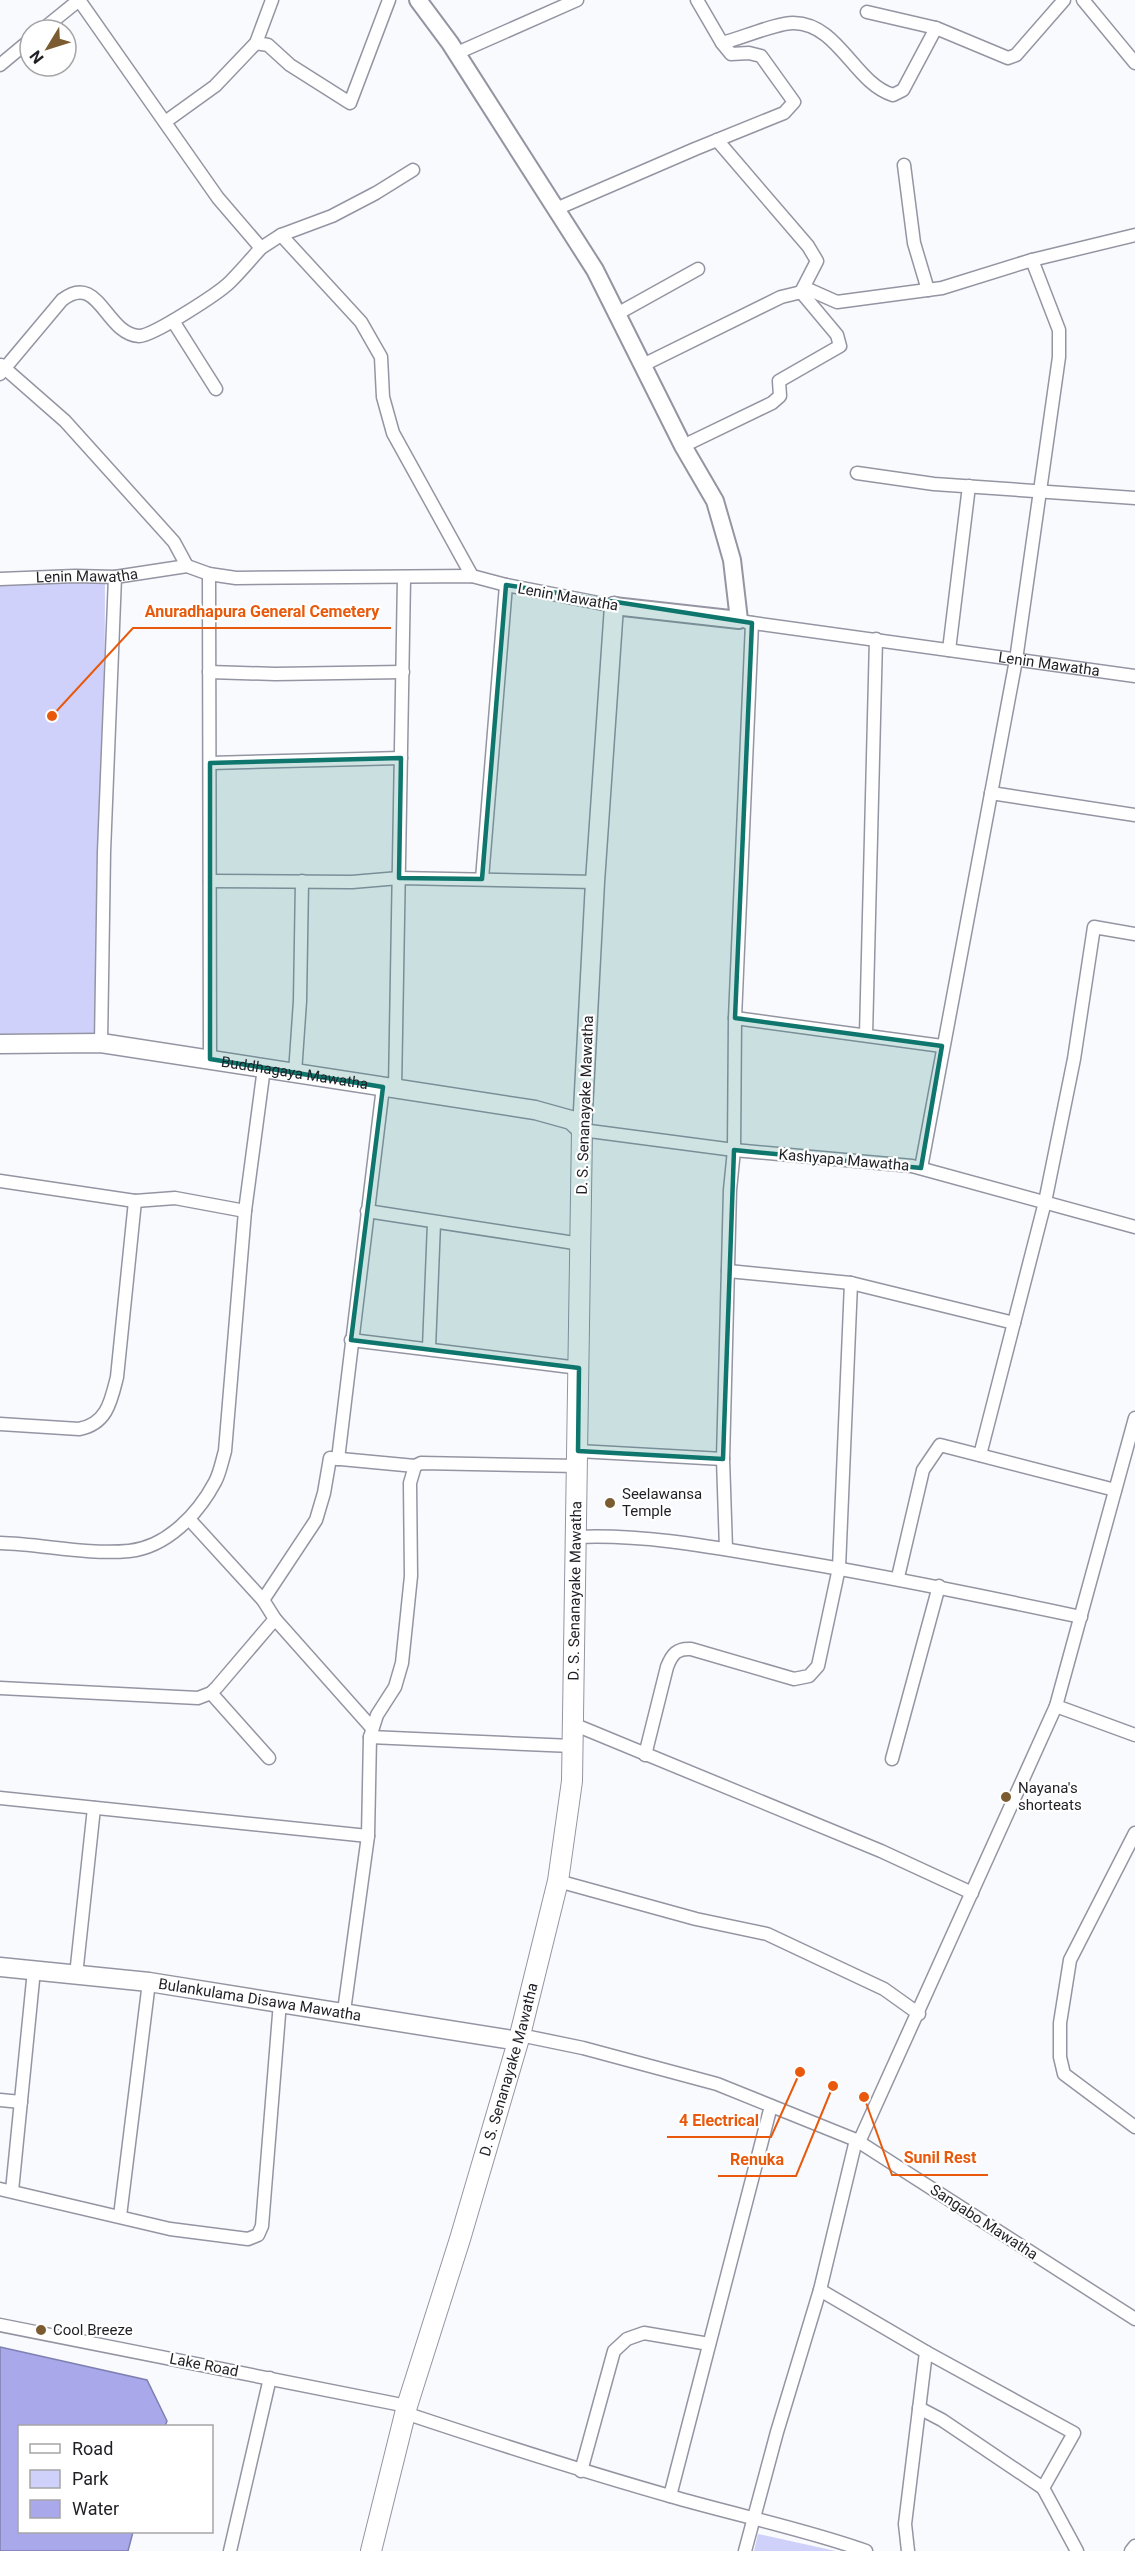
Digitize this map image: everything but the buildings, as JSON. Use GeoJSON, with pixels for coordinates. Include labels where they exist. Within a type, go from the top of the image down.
{"type":"FeatureCollection","features":[{"type":"Feature","properties":{"kind":"main road","name":"D. S. Senanayake Mawatha"},"geometry":{"type":"LineString","coordinates":[[371,2551],[406,2410],[460,2239],[519,2038],[558,1881],[568,1819],[573,1724],[582,1130],[595,882],[614,606]]}},
{"type":"Feature","properties":{"kind":"main road","name":"Buddhagaya Mawatha"},"geometry":{"type":"LineString","coordinates":[[0,1044],[101,1043],[210,1059],[560,1116],[571,1120],[582,1130]]}},
{"type":"Feature","properties":{"kind":"main road","name":"Bulankulama Disawa Mawatha"},"geometry":{"type":"LineString","coordinates":[[0,1968],[149,1982],[519,2038]]}},
{"type":"Feature","properties":{"kind":"street"},"geometry":{"type":"LineString","coordinates":[[57,18],[79,0],[218,198],[261,248]]}},
{"type":"Feature","properties":{"kind":"street"},"geometry":{"type":"LineString","coordinates":[[165,123],[215,86],[256,43],[272,0]]}},
{"type":"Feature","properties":{"kind":"street"},"geometry":{"type":"LineString","coordinates":[[418,0],[457,53],[595,270],[683,446],[715,501],[732,560],[745,622],[734,1150],[730,1190],[723,1459],[726,1549]]}},
{"type":"Feature","properties":{"kind":"street"},"geometry":{"type":"LineString","coordinates":[[457,53],[577,0]]}},
{"type":"Feature","properties":{"kind":"street"},"geometry":{"type":"LineString","coordinates":[[556,209],[784,113],[794,102],[761,56],[749,53],[731,54],[697,0]]}},
{"type":"Feature","properties":{"kind":"street"},"geometry":{"type":"LineString","coordinates":[[867,12],[936,28],[1008,58],[1016,55],[1064,0]]}},
{"type":"Feature","properties":{"kind":"street"},"geometry":{"type":"LineString","coordinates":[[1083,0],[1135,63]]}},
{"type":"Feature","properties":{"kind":"street"},"geometry":{"type":"LineString","coordinates":[[256,43],[268,45],[290,65],[350,103],[385,1]]}},
{"type":"Feature","properties":{"kind":"street"},"geometry":{"type":"LineString","coordinates":[[722,43],[792,22],[807,25],[828,37],[881,91],[893,95],[903,90],[936,28]]}},
{"type":"Feature","properties":{"kind":"street"},"geometry":{"type":"LineString","coordinates":[[0,64],[18,50]]}},
{"type":"Feature","properties":{"kind":"street"},"geometry":{"type":"LineString","coordinates":[[717,140],[808,246],[817,261],[801,292]]}},
{"type":"Feature","properties":{"kind":"street"},"geometry":{"type":"LineString","coordinates":[[904,165],[914,243],[928,290]]}},
{"type":"Feature","properties":{"kind":"street"},"geometry":{"type":"LineString","coordinates":[[186,566],[174,542],[65,421],[2,369],[62,300],[72,292],[82,292],[93,297],[118,327],[130,334],[141,336],[173,321],[228,284],[261,248],[281,236],[332,216],[376,194],[413,170]]}},
{"type":"Feature","properties":{"kind":"street"},"geometry":{"type":"LineString","coordinates":[[643,365],[782,297],[810,290],[837,302],[942,288],[1032,260],[1135,235]]}},
{"type":"Feature","properties":{"kind":"street"},"geometry":{"type":"LineString","coordinates":[[281,236],[361,322],[381,357],[383,397],[393,433],[472,576]]}},
{"type":"Feature","properties":{"kind":"street"},"geometry":{"type":"LineString","coordinates":[[921,1168],[1016,660],[1059,357],[1059,330],[1032,260]]}},
{"type":"Feature","properties":{"kind":"street"},"geometry":{"type":"LineString","coordinates":[[617,314],[698,269]]}},
{"type":"Feature","properties":{"kind":"street"},"geometry":{"type":"LineString","coordinates":[[683,446],[772,403],[780,396],[779,381],[840,346],[837,335],[801,292]]}},
{"type":"Feature","properties":{"kind":"street"},"geometry":{"type":"LineString","coordinates":[[173,321],[216,389]]}},
{"type":"Feature","properties":{"kind":"street"},"geometry":{"type":"LineString","coordinates":[[857,473],[969,486],[1135,498]]}},
{"type":"Feature","properties":{"kind":"street"},"geometry":{"type":"LineString","coordinates":[[949,650],[969,486]]}},
{"type":"Feature","properties":{"kind":"street","name":"Lenin Mawatha"},"geometry":{"type":"LineString","coordinates":[[0,579],[115,577],[186,566],[209,574],[236,578],[472,576],[614,606],[876,639],[1135,676]]}},
{"type":"Feature","properties":{"kind":"street"},"geometry":{"type":"LineString","coordinates":[[209,574],[210,1059]]}},
{"type":"Feature","properties":{"kind":"street"},"geometry":{"type":"LineString","coordinates":[[101,1043],[104,852],[115,577]]}},
{"type":"Feature","properties":{"kind":"street"},"geometry":{"type":"LineString","coordinates":[[338,1459],[367,1211],[389,1088],[399,878],[404,578]]}},
{"type":"Feature","properties":{"kind":"street"},"geometry":{"type":"LineString","coordinates":[[482,879],[506,585]]}},
{"type":"Feature","properties":{"kind":"street"},"geometry":{"type":"LineString","coordinates":[[866,1035],[876,639]]}},
{"type":"Feature","properties":{"kind":"street"},"geometry":{"type":"LineString","coordinates":[[209,672],[275,674],[403,672]]}},
{"type":"Feature","properties":{"kind":"street"},"geometry":{"type":"LineString","coordinates":[[210,763],[401,758]]}},
{"type":"Feature","properties":{"kind":"street"},"geometry":{"type":"LineString","coordinates":[[991,793],[1135,815]]}},
{"type":"Feature","properties":{"kind":"street"},"geometry":{"type":"LineString","coordinates":[[210,881],[399,878],[595,882]]}},
{"type":"Feature","properties":{"kind":"street"},"geometry":{"type":"LineString","coordinates":[[295,1074],[300,1001],[302,881]]}},
{"type":"Feature","properties":{"kind":"street"},"geometry":{"type":"LineString","coordinates":[[980,1455],[1045,1202],[1074,1059],[1094,927],[1135,934]]}},
{"type":"Feature","properties":{"kind":"street"},"geometry":{"type":"LineString","coordinates":[[735,1018],[942,1046]]}},
{"type":"Feature","properties":{"kind":"street"},"geometry":{"type":"LineString","coordinates":[[0,1543],[128,1551],[146,1547],[161,1540],[189,1519],[216,1480],[225,1451],[245,1211],[264,1068]]}},
{"type":"Feature","properties":{"kind":"street","name":"Kashyapa Mawatha"},"geometry":{"type":"LineString","coordinates":[[582,1130],[734,1150],[921,1168],[1135,1227]]}},
{"type":"Feature","properties":{"kind":"street"},"geometry":{"type":"LineString","coordinates":[[0,1181],[135,1201],[175,1198],[245,1211]]}},
{"type":"Feature","properties":{"kind":"street"},"geometry":{"type":"LineString","coordinates":[[0,1424],[79,1429],[92,1426],[103,1416],[117,1377],[135,1201]]}},
{"type":"Feature","properties":{"kind":"street"},"geometry":{"type":"LineString","coordinates":[[367,1211],[581,1244]]}},
{"type":"Feature","properties":{"kind":"street"},"geometry":{"type":"LineString","coordinates":[[429,1348],[434,1223]]}},
{"type":"Feature","properties":{"kind":"street"},"geometry":{"type":"LineString","coordinates":[[728,1271],[851,1283],[1014,1323]]}},
{"type":"Feature","properties":{"kind":"street"},"geometry":{"type":"LineString","coordinates":[[645,1755],[667,1666],[673,1654],[683,1649],[795,1678],[809,1676],[818,1666],[839,1568],[851,1283]]}},
{"type":"Feature","properties":{"kind":"street"},"geometry":{"type":"LineString","coordinates":[[351,1340],[579,1368]]}},
{"type":"Feature","properties":{"kind":"street"},"geometry":{"type":"LineString","coordinates":[[745,2551],[752,2519],[820,2290],[858,2141],[919,2014],[1056,1706],[1135,1418]]}},
{"type":"Feature","properties":{"kind":"street"},"geometry":{"type":"LineString","coordinates":[[898,1577],[923,1470],[940,1445],[1115,1490]]}},
{"type":"Feature","properties":{"kind":"street"},"geometry":{"type":"LineString","coordinates":[[263,1600],[316,1520],[324,1493],[330,1458],[415,1466],[421,1463],[578,1458],[723,1459]]}},
{"type":"Feature","properties":{"kind":"street"},"geometry":{"type":"LineString","coordinates":[[344,2011],[369,1836],[371,1733],[377,1715],[395,1687],[402,1663],[411,1576],[410,1484],[415,1466]]}},
{"type":"Feature","properties":{"kind":"street"},"geometry":{"type":"LineString","coordinates":[[189,1519],[263,1600],[275,1619],[371,1733],[572,1746]]}},
{"type":"Feature","properties":{"kind":"street"},"geometry":{"type":"LineString","coordinates":[[576,1537],[612,1535],[726,1549],[898,1577],[1081,1617]]}},
{"type":"Feature","properties":{"kind":"street"},"geometry":{"type":"LineString","coordinates":[[892,1759],[939,1586]]}},
{"type":"Feature","properties":{"kind":"street"},"geometry":{"type":"LineString","coordinates":[[0,1688],[179,1699],[198,1698],[211,1693],[275,1619]]}},
{"type":"Feature","properties":{"kind":"street"},"geometry":{"type":"LineString","coordinates":[[211,1693],[269,1758]]}},
{"type":"Feature","properties":{"kind":"street"},"geometry":{"type":"LineString","coordinates":[[1056,1706],[1135,1735]]}},
{"type":"Feature","properties":{"kind":"street"},"geometry":{"type":"LineString","coordinates":[[573,1724],[881,1851],[972,1893]]}},
{"type":"Feature","properties":{"kind":"street"},"geometry":{"type":"LineString","coordinates":[[0,1798],[369,1836]]}},
{"type":"Feature","properties":{"kind":"street"},"geometry":{"type":"LineString","coordinates":[[76,1975],[94,1808]]}},
{"type":"Feature","properties":{"kind":"street"},"geometry":{"type":"LineString","coordinates":[[1135,1833],[1130,1857],[1070,1960],[1060,2023],[1060,2056],[1064,2074],[1135,2127]]}},
{"type":"Feature","properties":{"kind":"street"},"geometry":{"type":"LineString","coordinates":[[558,1881],[696,1919],[767,1934],[884,1989],[919,2014]]}},
{"type":"Feature","properties":{"kind":"street"},"geometry":{"type":"LineString","coordinates":[[34,1970],[21,2102],[6,2190],[170,2229],[248,2239],[258,2235],[262,2226],[280,2002]]}},
{"type":"Feature","properties":{"kind":"street"},"geometry":{"type":"LineString","coordinates":[[120,2216],[149,1982]]}},
{"type":"Feature","properties":{"kind":"street","name":"Sangabo Mawatha"},"geometry":{"type":"LineString","coordinates":[[519,2038],[584,2048],[717,2084],[858,2141],[1135,2319]]}},
{"type":"Feature","properties":{"kind":"street"},"geometry":{"type":"LineString","coordinates":[[0,2100],[21,2102]]}},
{"type":"Feature","properties":{"kind":"street"},"geometry":{"type":"LineString","coordinates":[[670,2496],[771,2106]]}},
{"type":"Feature","properties":{"kind":"street"},"geometry":{"type":"LineString","coordinates":[[820,2290],[926,2352],[1074,2433],[1043,2488]]}},
{"type":"Feature","properties":{"kind":"street","name":"Lake Road"},"geometry":{"type":"LineString","coordinates":[[0,2325],[270,2378],[406,2410],[581,2471],[752,2519],[818,2534],[866,2551]]}},
{"type":"Feature","properties":{"kind":"street"},"geometry":{"type":"LineString","coordinates":[[581,2471],[614,2351],[627,2339],[644,2333],[709,2344]]}},
{"type":"Feature","properties":{"kind":"street"},"geometry":{"type":"LineString","coordinates":[[908,2551],[905,2524],[926,2352]]}},
{"type":"Feature","properties":{"kind":"street"},"geometry":{"type":"LineString","coordinates":[[230,2551],[270,2378]]}},
{"type":"Feature","properties":{"kind":"street"},"geometry":{"type":"LineString","coordinates":[[919,2408],[942,2420],[1043,2488],[1077,2551]]}},
{"type":"Feature","properties":{"kind":"street"},"geometry":{"type":"LineString","coordinates":[[1131,2551],[1135,2546]]}},
{"type":"Feature","properties":{"kind":"highlighted area"},"geometry":{"type":"Polygon","coordinates":[[[506,585],[752,623],[735,1018],[942,1046],[921,1168],[734,1150],[723,1459],[578,1451],[579,1368],[351,1340],[383,1087],[210,1059],[210,763],[401,758],[399,878],[482,879],[506,585]]]}},
{"type":"Feature","properties":{"kind":"green space"},"geometry":{"type":"Polygon","coordinates":[[[105,573],[101,1043],[0,1044],[0,579],[105,573]]]}},
{"type":"Feature","properties":{"kind":"green space"},"geometry":{"type":"Polygon","coordinates":[[[758,2534],[836,2551],[754,2551],[758,2534]]]}},
{"type":"Feature","properties":{"kind":"water"},"geometry":{"type":"Polygon","coordinates":[[[0,2347],[147,2380],[167,2421],[165,2425],[18,2425],[18,2533],[133,2533],[128,2551],[0,2551],[0,2347]]]}},
{"type":"Feature","properties":{"kind":"place","name":"Anuradhapura General Cemetery"},"geometry":{"type":"Point","coordinates":[52,716]}},
{"type":"Feature","properties":{"kind":"place","name":"Seelawansa Temple"},"geometry":{"type":"Point","coordinates":[610,1503]}},
{"type":"Feature","properties":{"kind":"place","name":"Nayana's shorteats"},"geometry":{"type":"Point","coordinates":[1006,1797]}},
{"type":"Feature","properties":{"kind":"place","name":"4 Electrical"},"geometry":{"type":"Point","coordinates":[800,2072]}},
{"type":"Feature","properties":{"kind":"place","name":"Renuka"},"geometry":{"type":"Point","coordinates":[833,2086]}},
{"type":"Feature","properties":{"kind":"place","name":"Sunil Rest"},"geometry":{"type":"Point","coordinates":[864,2097]}},
{"type":"Feature","properties":{"kind":"place","name":"Cool Breeze"},"geometry":{"type":"Point","coordinates":[41,2330]}}]}
